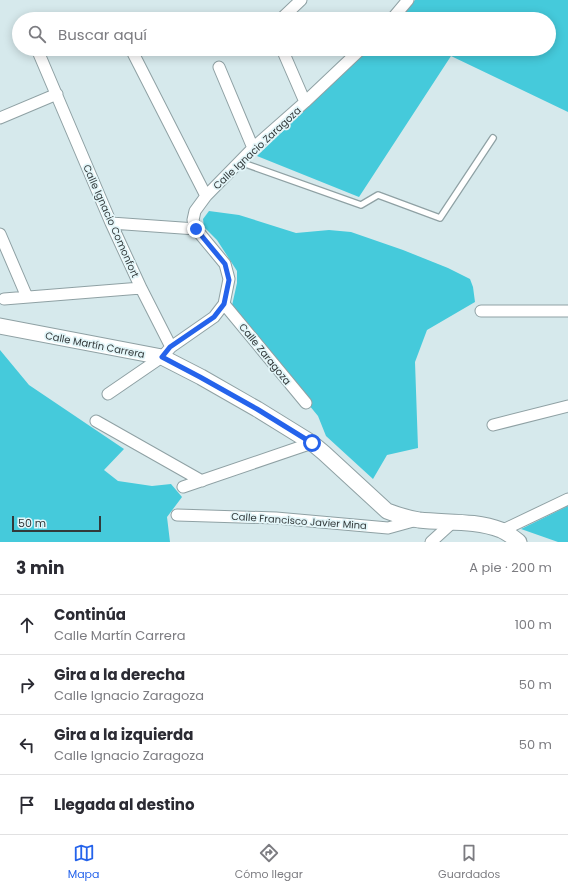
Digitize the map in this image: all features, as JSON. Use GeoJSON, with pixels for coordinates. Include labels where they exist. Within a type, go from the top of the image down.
{"type":"FeatureCollection","features":[{"type":"Feature","properties":{"kind":"street"},"geometry":{"type":"LineString","coordinates":[[288,12],[301,0]]}},
{"type":"Feature","properties":{"kind":"street"},"geometry":{"type":"LineString","coordinates":[[398,12],[408,0]]}},
{"type":"Feature","properties":{"kind":"street","name":"Calle Ignacio Comonfort"},"geometry":{"type":"LineString","coordinates":[[40,56],[111,223],[141,288],[166,352]]}},
{"type":"Feature","properties":{"kind":"street"},"geometry":{"type":"LineString","coordinates":[[135,56],[206,196]]}},
{"type":"Feature","properties":{"kind":"street"},"geometry":{"type":"LineString","coordinates":[[285,56],[304,102]]}},
{"type":"Feature","properties":{"kind":"street","name":"Calle Ignacio Zaragoza"},"geometry":{"type":"LineString","coordinates":[[196,229],[193,220],[195,211],[206,196],[253,148],[353,56]]}},
{"type":"Feature","properties":{"kind":"street"},"geometry":{"type":"LineString","coordinates":[[219,67],[253,148]]}},
{"type":"Feature","properties":{"kind":"street"},"geometry":{"type":"LineString","coordinates":[[0,118],[57,94]]}},
{"type":"Feature","properties":{"kind":"street"},"geometry":{"type":"LineString","coordinates":[[108,394],[214,317],[224,304],[229,280],[225,264],[196,229],[111,223]]}},
{"type":"Feature","properties":{"kind":"street"},"geometry":{"type":"LineString","coordinates":[[0,234],[27,297]]}},
{"type":"Feature","properties":{"kind":"street"},"geometry":{"type":"LineString","coordinates":[[4,299],[141,288]]}},
{"type":"Feature","properties":{"kind":"street","name":"Calle Zaragoza"},"geometry":{"type":"LineString","coordinates":[[224,304],[306,403]]}},
{"type":"Feature","properties":{"kind":"street"},"geometry":{"type":"LineString","coordinates":[[481,312],[568,311]]}},
{"type":"Feature","properties":{"kind":"street","name":"Calle Martín Carrera"},"geometry":{"type":"LineString","coordinates":[[0,326],[166,352],[200,377],[251,405],[312,443],[387,511],[400,516],[419,520],[486,526],[503,530],[519,542]]}},
{"type":"Feature","properties":{"kind":"street"},"geometry":{"type":"LineString","coordinates":[[493,425],[568,406]]}},
{"type":"Feature","properties":{"kind":"street"},"geometry":{"type":"LineString","coordinates":[[96,421],[202,481]]}},
{"type":"Feature","properties":{"kind":"street"},"geometry":{"type":"LineString","coordinates":[[183,487],[312,443]]}},
{"type":"Feature","properties":{"kind":"street"},"geometry":{"type":"LineString","coordinates":[[503,530],[568,499]]}},
{"type":"Feature","properties":{"kind":"street","name":"Calle Francisco Javier Mina"},"geometry":{"type":"LineString","coordinates":[[177,515],[276,518],[388,528],[419,520]]}},
{"type":"Feature","properties":{"kind":"street"},"geometry":{"type":"LineString","coordinates":[[431,542],[453,522]]}},
{"type":"Feature","properties":{"kind":"lane"},"geometry":{"type":"LineString","coordinates":[[240,162],[361,205],[378,195],[440,218],[493,138]]}},
{"type":"Feature","properties":{"kind":"shaded area"},"geometry":{"type":"Polygon","coordinates":[[[415,0],[568,0],[568,112],[451,56],[556,56],[556,12],[405,12],[415,0]]]}},
{"type":"Feature","properties":{"kind":"shaded area"},"geometry":{"type":"Polygon","coordinates":[[[362,56],[451,56],[359,197],[257,156],[362,56]]]}},
{"type":"Feature","properties":{"kind":"shaded area"},"geometry":{"type":"Polygon","coordinates":[[[209,211],[239,215],[296,233],[329,230],[351,232],[403,250],[448,268],[470,279],[473,287],[475,302],[427,330],[415,362],[418,448],[387,455],[373,479],[326,436],[318,416],[231,310],[237,283],[237,271],[217,240],[204,227],[203,219],[209,211]]]}},
{"type":"Feature","properties":{"kind":"shaded area"},"geometry":{"type":"Polygon","coordinates":[[[0,350],[29,385],[124,449],[104,470],[118,481],[152,486],[171,484],[182,497],[167,517],[170,542],[0,542],[0,350]]]}},
{"type":"Feature","properties":{"kind":"shaded area"},"geometry":{"type":"Polygon","coordinates":[[[568,506],[568,542],[558,542],[521,529],[568,506]]]}},
{"type":"Feature","properties":{"kind":"route"},"geometry":{"type":"LineString","coordinates":[[196,229],[225,264],[229,280],[224,304],[214,317],[170,347],[162,357],[257,409],[312,443]]}}]}
